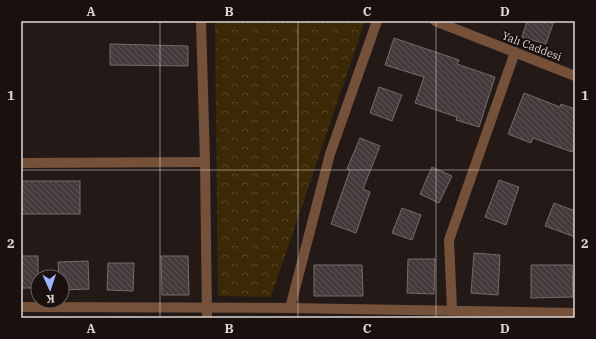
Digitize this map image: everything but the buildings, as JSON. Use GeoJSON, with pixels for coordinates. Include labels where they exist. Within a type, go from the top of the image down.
{"type":"FeatureCollection","features":[{"type":"Feature","properties":{"kind":"street"},"geometry":{"type":"LineString","coordinates":[[201,21],[207,313]]}},
{"type":"Feature","properties":{"kind":"street"},"geometry":{"type":"LineString","coordinates":[[290,308],[330,154],[377,21]]}},
{"type":"Feature","properties":{"kind":"street","name":"Yalı Caddesi"},"geometry":{"type":"LineString","coordinates":[[435,21],[575,76]]}},
{"type":"Feature","properties":{"kind":"street"},"geometry":{"type":"LineString","coordinates":[[452,310],[449,240],[515,52]]}},
{"type":"Feature","properties":{"kind":"street"},"geometry":{"type":"LineString","coordinates":[[21,163],[205,162]]}},
{"type":"Feature","properties":{"kind":"street"},"geometry":{"type":"LineString","coordinates":[[21,307],[207,313],[290,308],[575,313]]}},
{"type":"Feature","properties":{"kind":"green space"},"geometry":{"type":"Polygon","coordinates":[[[215,21],[365,21],[271,297],[218,296],[215,21]]]}}]}
